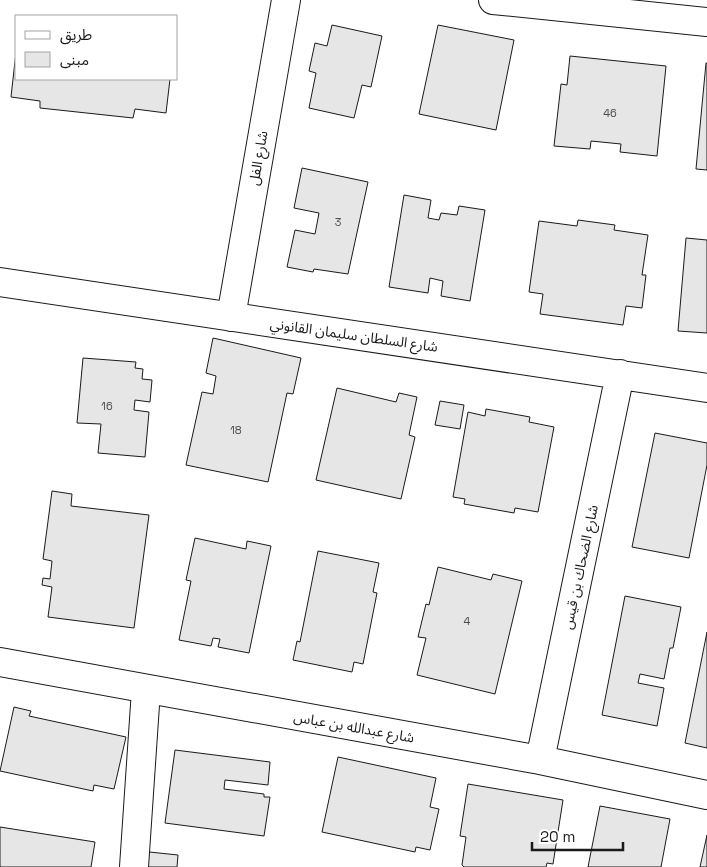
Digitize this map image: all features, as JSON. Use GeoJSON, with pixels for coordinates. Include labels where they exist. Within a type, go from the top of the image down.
{"type":"FeatureCollection","features":[{"type":"Feature","properties":{"kind":"street","name":"شارع الفل"},"geometry":{"type":"LineString","coordinates":[[231,316],[286,0]]}},
{"type":"Feature","properties":{"kind":"street"},"geometry":{"type":"LineString","coordinates":[[493,0],[707,22]]}},
{"type":"Feature","properties":{"kind":"street","name":"شارع السلطان سليمان القانوني"},"geometry":{"type":"LineString","coordinates":[[0,282],[707,388]]}},
{"type":"Feature","properties":{"kind":"street","name":"شارع الضحاك بن قيس"},"geometry":{"type":"LineString","coordinates":[[540,760],[620,374]]}},
{"type":"Feature","properties":{"kind":"street","name":"شارع عبدالله بن عباس"},"geometry":{"type":"LineString","coordinates":[[0,662],[540,760],[707,795]]}},
{"type":"Feature","properties":{"kind":"street"},"geometry":{"type":"LineString","coordinates":[[134,867],[146,690]]}},
{"type":"Feature","properties":{"kind":"building"},"geometry":{"type":"Polygon","coordinates":[[[332,25],[382,36],[371,87],[362,85],[354,118],[309,108],[316,73],[309,71],[315,43],[327,46],[332,25]]]}},
{"type":"Feature","properties":{"kind":"building"},"geometry":{"type":"Polygon","coordinates":[[[438,25],[514,40],[496,130],[419,114],[438,25]]]}},
{"type":"Feature","properties":{"kind":"building"},"geometry":{"type":"Polygon","coordinates":[[[570,56],[666,66],[657,156],[620,152],[621,144],[591,141],[590,149],[554,146],[561,84],[567,85],[570,56]]]}},
{"type":"Feature","properties":{"kind":"building"},"geometry":{"type":"Polygon","coordinates":[[[15,61],[15,80],[170,80],[166,113],[135,109],[133,118],[40,108],[40,101],[11,97],[15,61]]]}},
{"type":"Feature","properties":{"kind":"building"},"geometry":{"type":"Polygon","coordinates":[[[707,63],[707,170],[696,169],[707,63]]]}},
{"type":"Feature","properties":{"kind":"building"},"geometry":{"type":"Polygon","coordinates":[[[302,168],[368,182],[348,274],[314,269],[313,272],[287,267],[295,230],[315,234],[319,213],[294,208],[302,168]]]}},
{"type":"Feature","properties":{"kind":"building"},"geometry":{"type":"Polygon","coordinates":[[[404,195],[431,200],[428,218],[439,220],[441,213],[457,215],[459,206],[485,210],[470,301],[441,296],[443,281],[430,278],[428,293],[389,287],[404,195]]]}},
{"type":"Feature","properties":{"kind":"building"},"geometry":{"type":"Polygon","coordinates":[[[578,220],[615,225],[614,230],[648,235],[642,275],[646,275],[642,308],[626,306],[623,325],[540,314],[543,294],[529,292],[539,221],[577,226],[578,220]]]}},
{"type":"Feature","properties":{"kind":"building"},"geometry":{"type":"Polygon","coordinates":[[[686,238],[707,240],[707,333],[678,331],[686,238]]]}},
{"type":"Feature","properties":{"kind":"building"},"geometry":{"type":"Polygon","coordinates":[[[213,338],[301,358],[293,394],[287,393],[268,482],[186,465],[202,392],[213,394],[216,376],[206,373],[213,338]]]}},
{"type":"Feature","properties":{"kind":"building"},"geometry":{"type":"Polygon","coordinates":[[[83,358],[136,362],[135,368],[143,369],[142,379],[152,380],[150,402],[135,400],[134,410],[149,412],[145,457],[98,453],[101,424],[77,423],[83,358]]]}},
{"type":"Feature","properties":{"kind":"building"},"geometry":{"type":"Polygon","coordinates":[[[337,388],[396,402],[399,393],[417,397],[409,435],[415,437],[401,499],[316,480],[337,388]]]}},
{"type":"Feature","properties":{"kind":"building"},"geometry":{"type":"Polygon","coordinates":[[[440,401],[464,405],[460,429],[435,425],[440,401]]]}},
{"type":"Feature","properties":{"kind":"building"},"geometry":{"type":"Polygon","coordinates":[[[486,409],[530,417],[529,422],[554,427],[538,512],[515,508],[514,513],[464,504],[465,499],[453,497],[468,412],[485,416],[486,409]]]}},
{"type":"Feature","properties":{"kind":"building"},"geometry":{"type":"Polygon","coordinates":[[[655,433],[707,443],[707,465],[689,558],[632,547],[655,433]]]}},
{"type":"Feature","properties":{"kind":"building"},"geometry":{"type":"Polygon","coordinates":[[[52,491],[72,494],[71,506],[149,515],[134,628],[48,617],[52,587],[42,585],[43,578],[50,579],[52,561],[43,559],[52,491]]]}},
{"type":"Feature","properties":{"kind":"building"},"geometry":{"type":"Polygon","coordinates":[[[195,538],[246,549],[247,541],[271,546],[249,653],[218,647],[220,639],[213,638],[211,646],[179,640],[191,581],[186,580],[195,538]]]}},
{"type":"Feature","properties":{"kind":"building"},"geometry":{"type":"Polygon","coordinates":[[[318,551],[379,563],[373,592],[377,593],[363,664],[354,662],[352,672],[293,660],[297,641],[300,642],[318,551]]]}},
{"type":"Feature","properties":{"kind":"building"},"geometry":{"type":"Polygon","coordinates":[[[438,567],[491,580],[493,574],[522,581],[495,694],[417,675],[426,638],[418,637],[426,604],[429,605],[438,567]]]}},
{"type":"Feature","properties":{"kind":"building"},"geometry":{"type":"Polygon","coordinates":[[[625,596],[681,607],[673,648],[670,648],[664,679],[640,674],[638,683],[664,688],[657,726],[602,715],[625,596]]]}},
{"type":"Feature","properties":{"kind":"building"},"geometry":{"type":"Polygon","coordinates":[[[707,632],[707,748],[685,743],[707,632]]]}},
{"type":"Feature","properties":{"kind":"building"},"geometry":{"type":"Polygon","coordinates":[[[14,707],[31,711],[29,716],[126,737],[114,789],[94,785],[93,791],[0,771],[14,707]]]}},
{"type":"Feature","properties":{"kind":"building"},"geometry":{"type":"Polygon","coordinates":[[[175,750],[270,762],[268,785],[225,780],[224,789],[264,794],[264,797],[270,797],[264,836],[165,823],[175,750]]]}},
{"type":"Feature","properties":{"kind":"building"},"geometry":{"type":"Polygon","coordinates":[[[338,757],[436,778],[430,807],[439,809],[430,850],[416,847],[415,852],[322,832],[338,757]]]}},
{"type":"Feature","properties":{"kind":"building"},"geometry":{"type":"Polygon","coordinates":[[[468,784],[563,800],[553,864],[547,863],[546,867],[464,867],[462,865],[466,837],[460,836],[468,784]]]}},
{"type":"Feature","properties":{"kind":"building"},"geometry":{"type":"Polygon","coordinates":[[[600,806],[670,819],[661,867],[588,867],[600,806]]]}},
{"type":"Feature","properties":{"kind":"building"},"geometry":{"type":"Polygon","coordinates":[[[0,827],[95,842],[91,867],[0,867],[0,827]]]}},
{"type":"Feature","properties":{"kind":"building"},"geometry":{"type":"Polygon","coordinates":[[[707,835],[707,867],[700,867],[707,835]]]}},
{"type":"Feature","properties":{"kind":"building"},"geometry":{"type":"Polygon","coordinates":[[[140,851],[178,855],[177,867],[138,867],[140,851]]]}}]}
